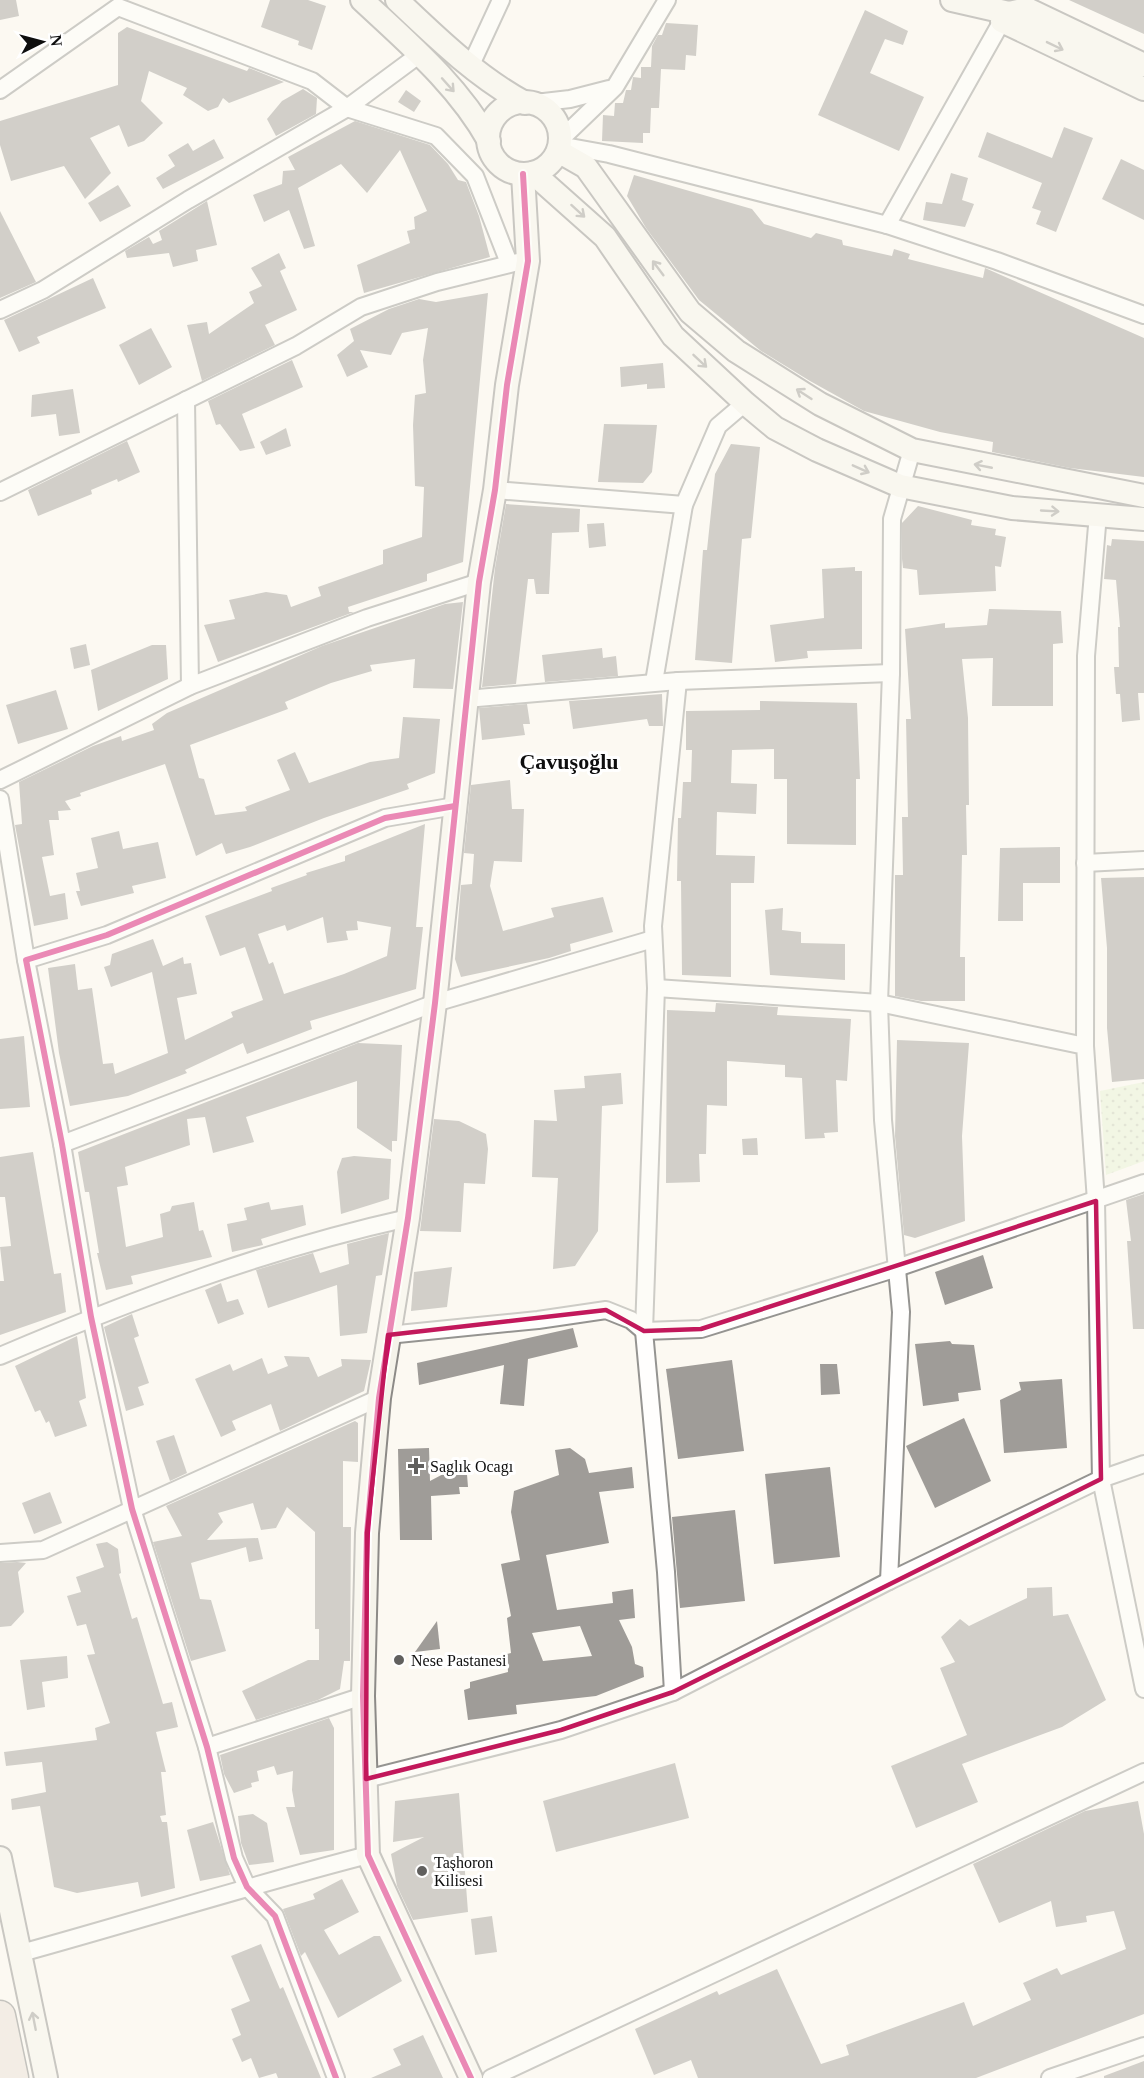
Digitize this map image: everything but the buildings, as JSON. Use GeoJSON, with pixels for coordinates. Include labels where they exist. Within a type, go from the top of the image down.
{"type":"FeatureCollection","features":[{"type":"Feature","properties":{"kind":"highway"},"geometry":{"type":"LineString","coordinates":[[0,2016],[13,2078]]}},
{"type":"Feature","properties":{"kind":"highway"},"geometry":{"type":"LineString","coordinates":[[6,2045],[19,2078]]}},
{"type":"Feature","properties":{"kind":"street"},"geometry":{"type":"LineString","coordinates":[[362,0],[420,54],[474,113],[489,141]]}},
{"type":"Feature","properties":{"kind":"street"},"geometry":{"type":"LineString","coordinates":[[397,0],[470,67],[500,89],[552,115],[559,145],[586,168],[690,312],[736,351],[820,405],[912,450],[1144,496]]}},
{"type":"Feature","properties":{"kind":"street"},"geometry":{"type":"LineString","coordinates":[[470,67],[501,0]]}},
{"type":"Feature","properties":{"kind":"street"},"geometry":{"type":"LineString","coordinates":[[528,174],[544,168],[559,145],[615,87],[667,0]]}},
{"type":"Feature","properties":{"kind":"street"},"geometry":{"type":"LineString","coordinates":[[952,0],[1012,9],[1144,64]]}},
{"type":"Feature","properties":{"kind":"street"},"geometry":{"type":"LineString","coordinates":[[0,90],[111,4],[312,81],[347,108],[435,136],[475,176],[518,262]]}},
{"type":"Feature","properties":{"kind":"street"},"geometry":{"type":"LineString","coordinates":[[1012,9],[1144,89]]}},
{"type":"Feature","properties":{"kind":"street"},"geometry":{"type":"LineString","coordinates":[[887,225],[1012,9]]}},
{"type":"Feature","properties":{"kind":"street"},"geometry":{"type":"LineString","coordinates":[[0,310],[43,290],[188,200],[347,108],[420,54]]}},
{"type":"Feature","properties":{"kind":"street"},"geometry":{"type":"LineString","coordinates":[[615,87],[579,97],[530,103],[518,102],[504,108],[490,125],[491,153],[500,165],[528,174],[605,237],[674,336],[775,428],[817,450],[900,486],[1012,508],[1144,519]]}},
{"type":"Feature","properties":{"kind":"street"},"geometry":{"type":"LineString","coordinates":[[559,145],[609,154],[887,225],[998,261],[1144,315]]}},
{"type":"Feature","properties":{"kind":"street"},"geometry":{"type":"LineString","coordinates":[[471,2078],[368,1855],[363,1696],[367,1533],[379,1398],[408,1218],[435,1004],[478,582],[495,490],[528,174]]}},
{"type":"Feature","properties":{"kind":"street"},"geometry":{"type":"LineString","coordinates":[[0,492],[296,346],[361,307],[437,282],[518,262]]}},
{"type":"Feature","properties":{"kind":"street"},"geometry":{"type":"LineString","coordinates":[[186,400],[190,686]]}},
{"type":"Feature","properties":{"kind":"street"},"geometry":{"type":"LineString","coordinates":[[654,682],[684,506],[718,426],[745,403]]}},
{"type":"Feature","properties":{"kind":"street"},"geometry":{"type":"LineString","coordinates":[[889,1581],[901,1312],[895,1268],[883,1120],[879,1003],[891,673],[892,519],[912,450]]}},
{"type":"Feature","properties":{"kind":"street"},"geometry":{"type":"LineString","coordinates":[[495,490],[684,506]]}},
{"type":"Feature","properties":{"kind":"street"},"geometry":{"type":"LineString","coordinates":[[1098,514],[1086,656],[1085,1046],[1096,1201],[1101,1479],[1144,1689]]}},
{"type":"Feature","properties":{"kind":"street"},"geometry":{"type":"LineString","coordinates":[[0,780],[190,686],[367,618],[478,582]]}},
{"type":"Feature","properties":{"kind":"street"},"geometry":{"type":"LineString","coordinates":[[466,699],[654,682],[891,673]]}},
{"type":"Feature","properties":{"kind":"street"},"geometry":{"type":"LineString","coordinates":[[673,1692],[666,1572],[644,1331],[656,988],[653,939],[678,681]]}},
{"type":"Feature","properties":{"kind":"street"},"geometry":{"type":"LineString","coordinates":[[0,799],[26,960],[62,1144],[90,1317],[132,1509],[207,1747],[234,1858],[247,1887],[275,1916],[336,2078]]}},
{"type":"Feature","properties":{"kind":"street"},"geometry":{"type":"LineString","coordinates":[[26,960],[108,935],[385,818],[455,806]]}},
{"type":"Feature","properties":{"kind":"street"},"geometry":{"type":"LineString","coordinates":[[1085,863],[1144,860]]}},
{"type":"Feature","properties":{"kind":"street"},"geometry":{"type":"LineString","coordinates":[[62,1144],[435,1004],[653,939]]}},
{"type":"Feature","properties":{"kind":"street"},"geometry":{"type":"LineString","coordinates":[[656,988],[879,1003],[1085,1046]]}},
{"type":"Feature","properties":{"kind":"street"},"geometry":{"type":"LineString","coordinates":[[388,1335],[538,1320],[606,1310],[631,1320],[644,1331],[701,1329],[895,1268],[1144,1183]]}},
{"type":"Feature","properties":{"kind":"street"},"geometry":{"type":"LineString","coordinates":[[0,1356],[90,1317],[326,1236],[408,1218]]}},
{"type":"Feature","properties":{"kind":"street"},"geometry":{"type":"LineString","coordinates":[[0,1552],[43,1550],[379,1398]]}},
{"type":"Feature","properties":{"kind":"street"},"geometry":{"type":"LineString","coordinates":[[366,1779],[561,1730],[673,1692],[889,1581],[1101,1479],[1144,1464]]}},
{"type":"Feature","properties":{"kind":"street"},"geometry":{"type":"LineString","coordinates":[[207,1747],[363,1696]]}},
{"type":"Feature","properties":{"kind":"street"},"geometry":{"type":"LineString","coordinates":[[491,2078],[1144,1772]]}},
{"type":"Feature","properties":{"kind":"street"},"geometry":{"type":"LineString","coordinates":[[21,1953],[135,1922],[247,1887],[368,1855]]}},
{"type":"Feature","properties":{"kind":"street"},"geometry":{"type":"LineString","coordinates":[[0,1858],[46,2078]]}},
{"type":"Feature","properties":{"kind":"street"},"geometry":{"type":"LineString","coordinates":[[1050,2078],[1144,2046]]}},
{"type":"Feature","properties":{"kind":"highlighted area"},"geometry":{"type":"Polygon","coordinates":[[[1096,1201],[1101,1479],[673,1692],[561,1730],[366,1779],[367,1533],[388,1335],[606,1310],[644,1331],[701,1329],[1096,1201]]]}},
{"type":"Feature","properties":{"kind":"green space"},"geometry":{"type":"Polygon","coordinates":[[[1144,1082],[1144,1161],[1106,1175],[1100,1091],[1144,1082]]]}},
{"type":"Feature","properties":{"kind":"cycle path"},"geometry":{"type":"LineString","coordinates":[[471,2078],[368,1855],[363,1696],[367,1533],[379,1398],[408,1218],[435,1003],[479,582],[495,490],[507,385],[528,261],[523,174]]}},
{"type":"Feature","properties":{"kind":"cycle path"},"geometry":{"type":"LineString","coordinates":[[336,2078],[275,1916],[247,1887],[234,1858],[207,1747],[132,1509],[91,1317],[62,1144],[26,960],[107,935],[385,818],[455,806]]}},
{"type":"Feature","properties":{"kind":"place","name":"Saglık Ocagı"},"geometry":{"type":"Point","coordinates":[416,1466]}},
{"type":"Feature","properties":{"kind":"place","name":"Nese Pastanesi"},"geometry":{"type":"Point","coordinates":[399,1660]}},
{"type":"Feature","properties":{"kind":"place","name":"Taşhoron Kilisesi"},"geometry":{"type":"Point","coordinates":[422,1871]}},
{"type":"Feature","properties":{"kind":"district","name":"Çavuşoğlu"},"geometry":{"type":"Point","coordinates":[569,761]}}]}
